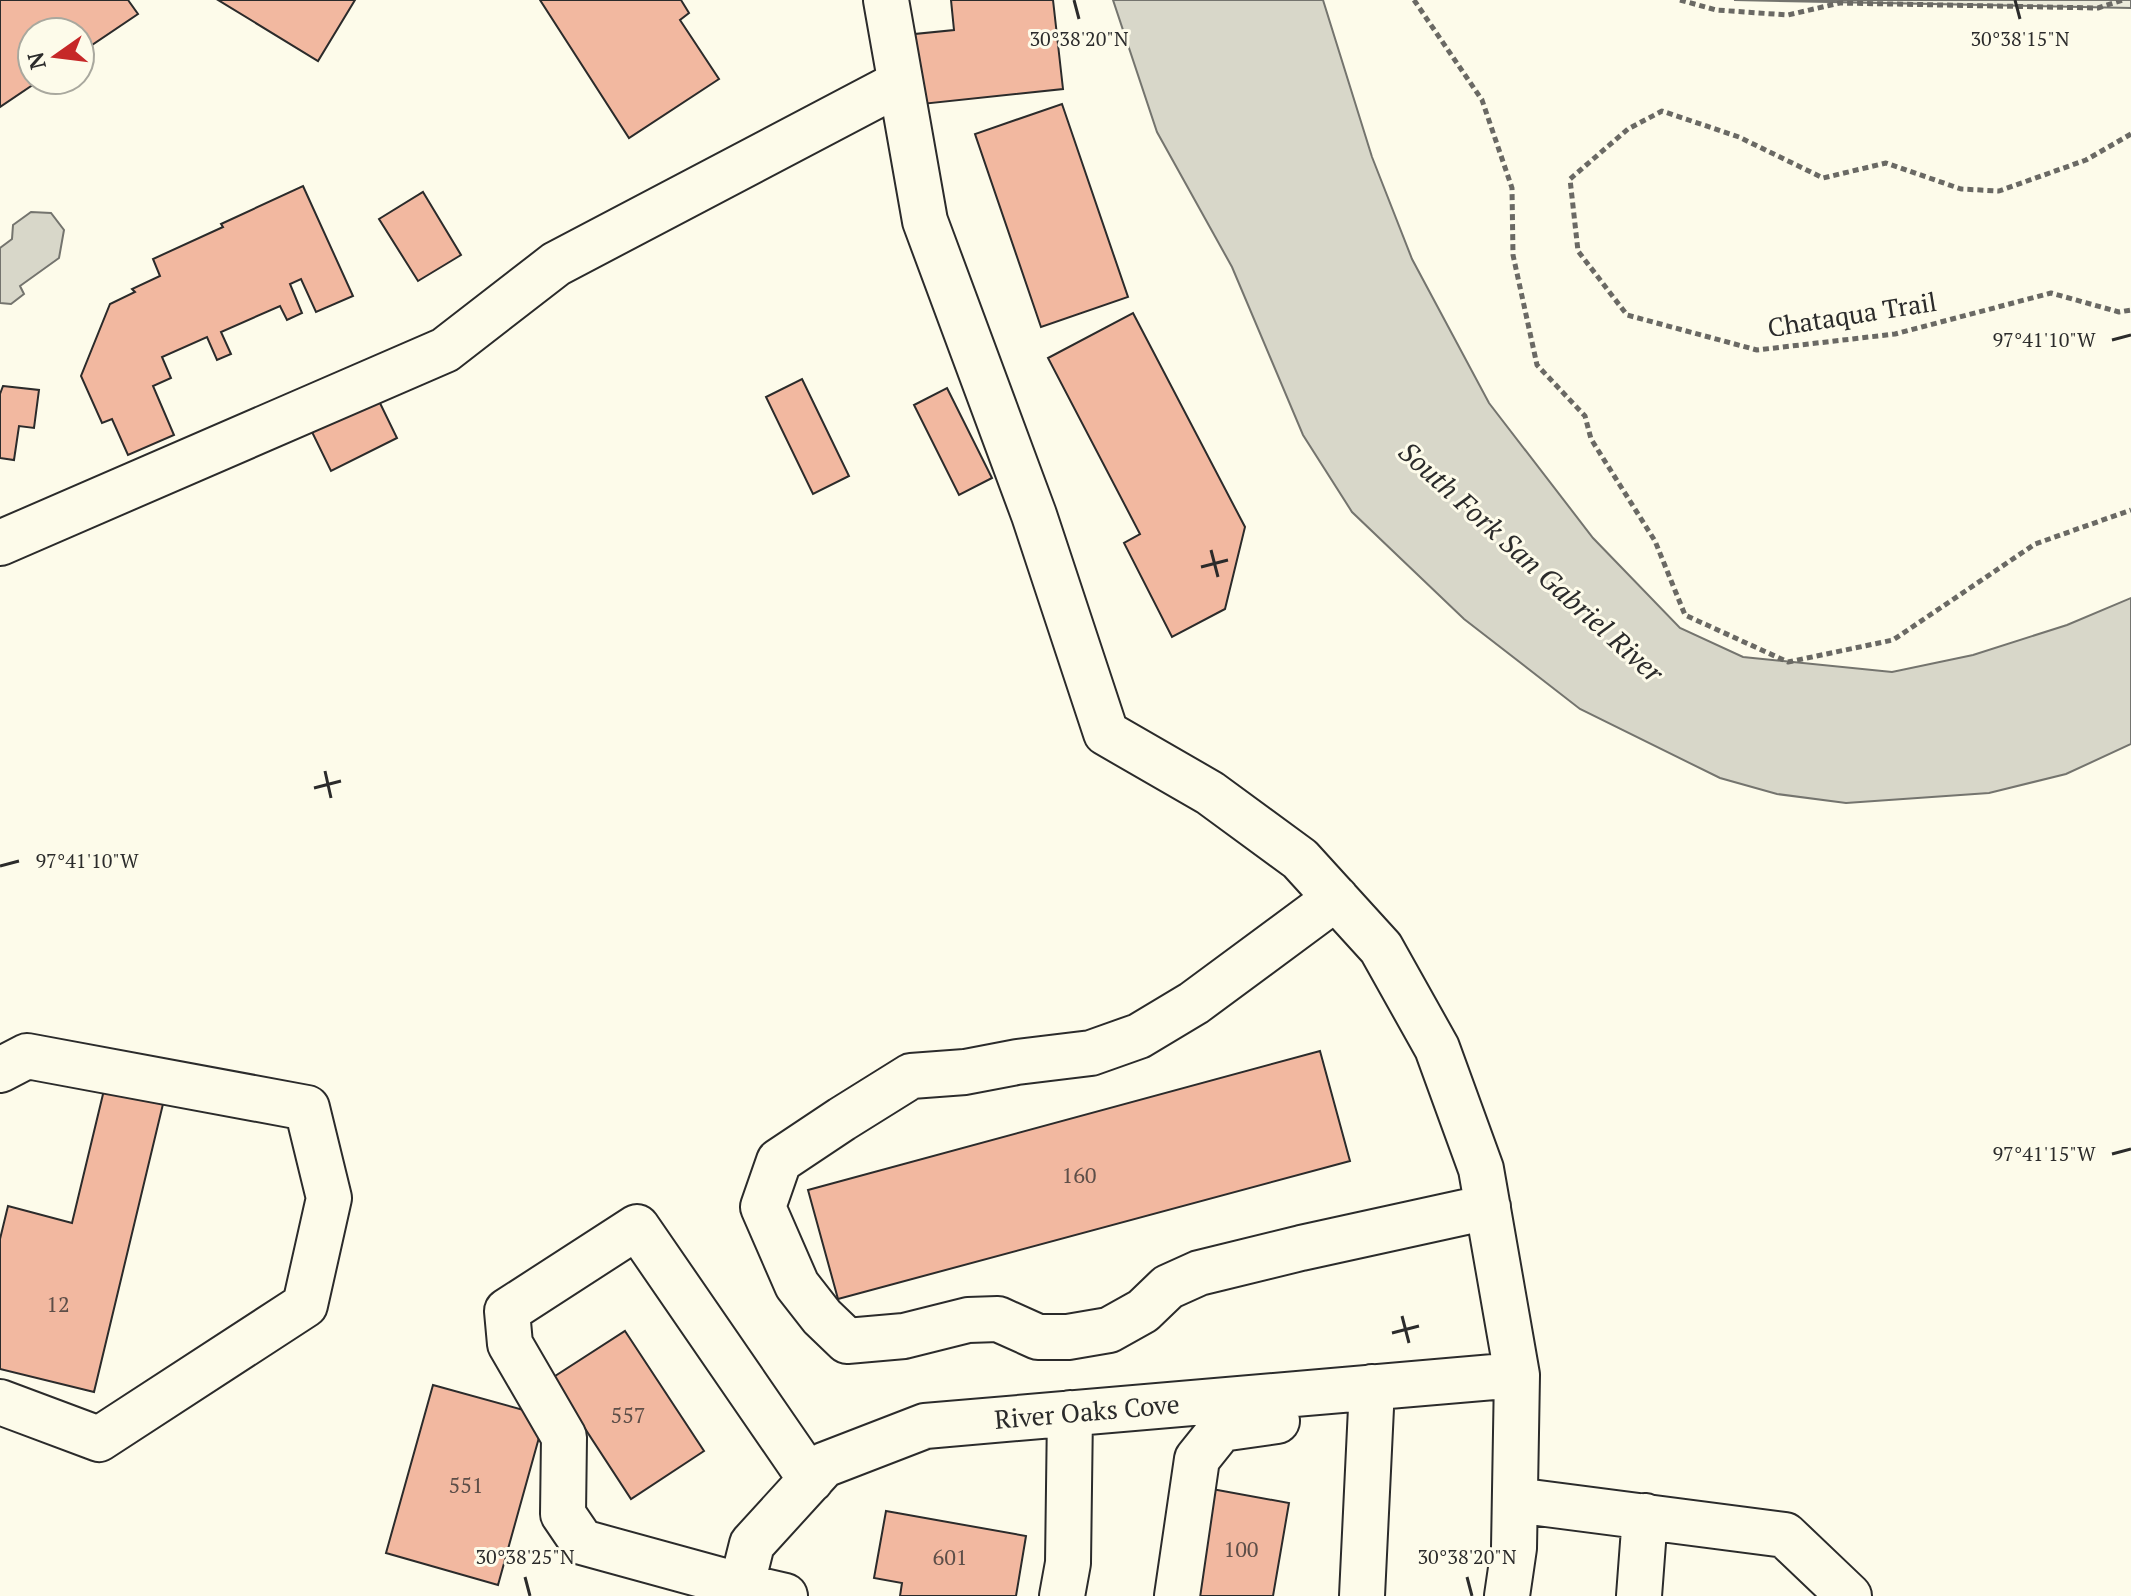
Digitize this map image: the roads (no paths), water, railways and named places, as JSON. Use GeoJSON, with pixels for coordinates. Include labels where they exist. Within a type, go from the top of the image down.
{"type":"FeatureCollection","features":[{"type":"Feature","properties":{"kind":"street"},"geometry":{"type":"LineString","coordinates":[[886,0],[925,221],[1034,515],[1106,733],[1210,793],[1300,859],[1381,948],[1437,1048],[1481,1169],[1517,1375],[1514,1548],[1507,1596]]}},
{"type":"Feature","properties":{"kind":"street"},"geometry":{"type":"LineString","coordinates":[[0,543],[445,350],[556,264],[900,83]]}},
{"type":"Feature","properties":{"kind":"street"},"geometry":{"type":"LineString","coordinates":[[1336,898],[1194,1003],[1139,1036],[1091,1053],[965,1072],[911,1076],[779,1161],[763,1207],[797,1285],[822,1317],[847,1341],[904,1336],[968,1320],[998,1319],[1038,1337],[1068,1337],[1109,1330],[1143,1311],[1168,1287],[1199,1273],[1488,1207]]}},
{"type":"Feature","properties":{"kind":"street"},"geometry":{"type":"LineString","coordinates":[[0,1070],[27,1056],[307,1108],[329,1198],[305,1305],[99,1439],[0,1402]]}},
{"type":"Feature","properties":{"kind":"street"},"geometry":{"type":"LineString","coordinates":[[785,1596],[741,1591],[582,1542],[563,1514],[564,1437],[510,1344],[507,1311],[637,1227],[811,1480]]}},
{"type":"Feature","properties":{"kind":"street","name":"River Oaks Cove"},"geometry":{"type":"LineString","coordinates":[[741,1591],[752,1544],[824,1465],[925,1426],[1070,1413],[1371,1401],[1517,1375]]}},
{"type":"Feature","properties":{"kind":"street"},"geometry":{"type":"LineString","coordinates":[[1177,1596],[1197,1459],[1221,1429],[1371,1401],[1362,1596]]}},
{"type":"Feature","properties":{"kind":"street"},"geometry":{"type":"LineString","coordinates":[[1062,1596],[1068,1563],[1070,1413]]}},
{"type":"Feature","properties":{"kind":"street"},"geometry":{"type":"LineString","coordinates":[[1515,1500],[1785,1535],[1849,1596]]}},
{"type":"Feature","properties":{"kind":"street"},"geometry":{"type":"LineString","coordinates":[[1639,1596],[1645,1516]]}},
{"type":"Feature","properties":{"kind":"water","name":"South Fork San Gabriel River"},"geometry":{"type":"Polygon","coordinates":[[[1113,0],[1323,0],[1372,157],[1412,259],[1489,403],[1593,538],[1680,628],[1743,657],[1892,672],[1973,655],[2067,625],[2131,598],[2131,744],[2066,774],[1989,793],[1846,803],[1777,794],[1720,778],[1580,709],[1464,619],[1352,512],[1303,435],[1232,267],[1157,132],[1113,0]]]}},
{"type":"Feature","properties":{"kind":"water"},"geometry":{"type":"Polygon","coordinates":[[[31,212],[51,213],[64,230],[59,258],[20,286],[24,294],[11,304],[0,303],[0,248],[12,239],[13,225],[31,212]]]}}]}
